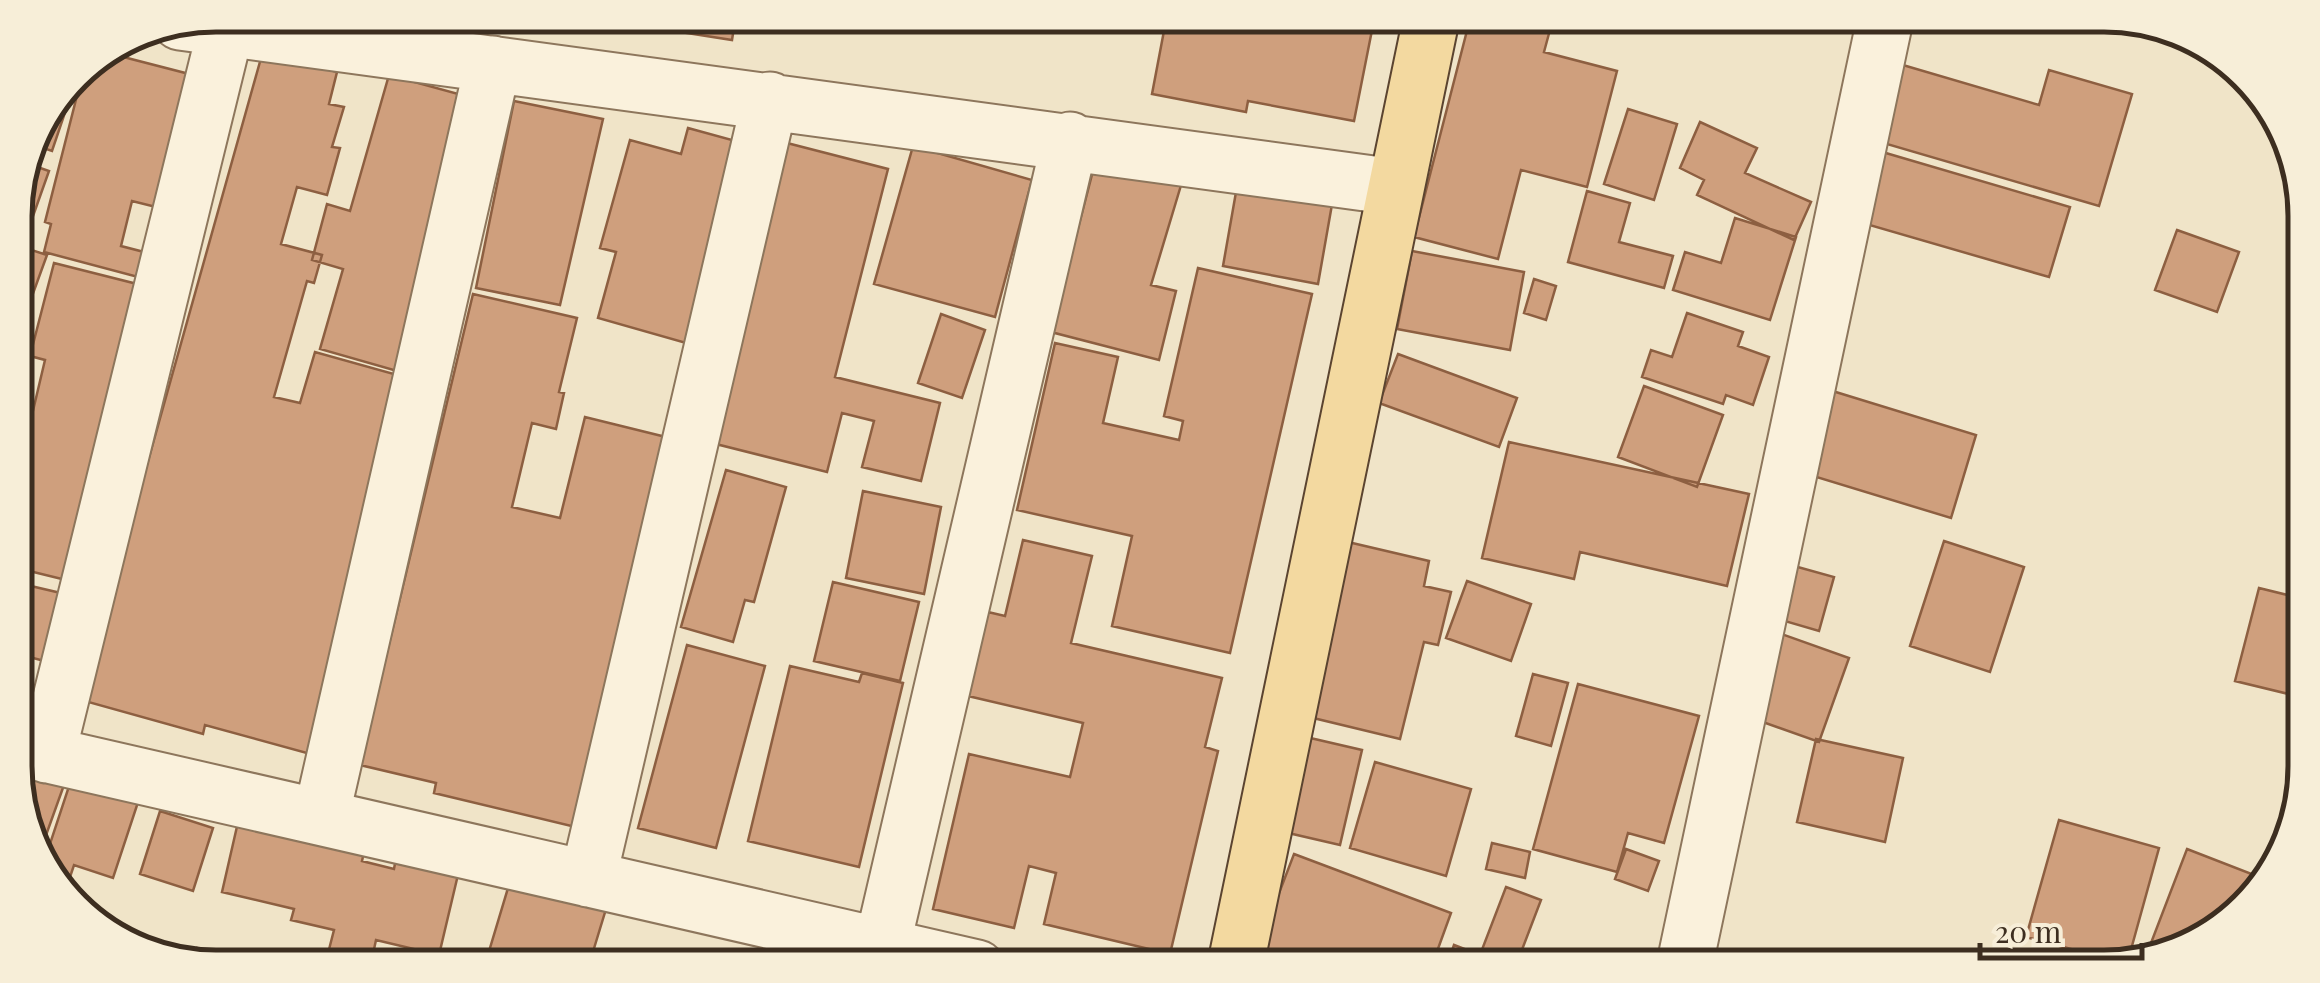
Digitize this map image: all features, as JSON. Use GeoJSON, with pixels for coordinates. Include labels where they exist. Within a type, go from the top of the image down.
{"type":"FeatureCollection","features":[{"type":"Feature","properties":{"kind":"main road"},"geometry":{"type":"LineString","coordinates":[[1239,950],[1428,32]]}},
{"type":"Feature","properties":{"kind":"street"},"geometry":{"type":"LineString","coordinates":[[1688,950],[1882,32]]}},
{"type":"Feature","properties":{"kind":"street"},"geometry":{"type":"LineString","coordinates":[[263,33],[1395,187]]}},
{"type":"Feature","properties":{"kind":"street"},"geometry":{"type":"LineString","coordinates":[[195,34],[33,751],[588,879],[859,950]]}},
{"type":"Feature","properties":{"kind":"street"},"geometry":{"type":"LineString","coordinates":[[321,817],[493,64]]}},
{"type":"Feature","properties":{"kind":"street"},"geometry":{"type":"LineString","coordinates":[[588,879],[770,100]]}},
{"type":"Feature","properties":{"kind":"street"},"geometry":{"type":"LineString","coordinates":[[863,950],[1070,140]]}},
{"type":"Feature","properties":{"kind":"building"},"geometry":{"type":"Polygon","coordinates":[[[1164,32],[1372,32],[1354,121],[1248,101],[1246,112],[1152,94],[1164,32]]]}},
{"type":"Feature","properties":{"kind":"building"},"geometry":{"type":"Polygon","coordinates":[[[1467,32],[1549,32],[1544,52],[1617,71],[1587,187],[1521,170],[1498,259],[1414,237],[1467,32]]]}},
{"type":"Feature","properties":{"kind":"building"},"geometry":{"type":"Polygon","coordinates":[[[685,33],[733,33],[732,40],[685,33]]]}},
{"type":"Feature","properties":{"kind":"building"},"geometry":{"type":"Polygon","coordinates":[[[263,51],[337,72],[329,104],[344,107],[332,147],[340,148],[327,195],[297,187],[281,244],[322,255],[314,283],[307,281],[274,397],[300,403],[315,352],[419,381],[314,755],[205,725],[203,734],[81,700],[263,51]]]}},
{"type":"Feature","properties":{"kind":"building"},"geometry":{"type":"Polygon","coordinates":[[[124,57],[193,75],[160,208],[132,201],[121,246],[144,252],[138,277],[44,252],[51,224],[45,222],[77,96],[95,78],[124,57]]]}},
{"type":"Feature","properties":{"kind":"building"},"geometry":{"type":"Polygon","coordinates":[[[1879,58],[2039,105],[2049,70],[2132,94],[2099,206],[1856,135],[1879,58]]]}},
{"type":"Feature","properties":{"kind":"building"},"geometry":{"type":"Polygon","coordinates":[[[389,75],[473,98],[397,371],[320,349],[343,269],[312,260],[327,204],[350,211],[389,75]]]}},
{"type":"Feature","properties":{"kind":"building"},"geometry":{"type":"Polygon","coordinates":[[[514,101],[603,119],[560,305],[476,288],[514,101]]]}},
{"type":"Feature","properties":{"kind":"building"},"geometry":{"type":"Polygon","coordinates":[[[1628,109],[1677,124],[1654,200],[1604,184],[1628,109]]]}},
{"type":"Feature","properties":{"kind":"building"},"geometry":{"type":"Polygon","coordinates":[[[66,110],[52,151],[46,146],[66,110]]]}},
{"type":"Feature","properties":{"kind":"building"},"geometry":{"type":"Polygon","coordinates":[[[1700,122],[1757,148],[1745,173],[1811,202],[1794,240],[1697,195],[1704,180],[1680,168],[1700,122]]]}},
{"type":"Feature","properties":{"kind":"building"},"geometry":{"type":"Polygon","coordinates":[[[688,128],[743,143],[686,343],[598,318],[616,252],[600,248],[630,140],[681,154],[688,128]]]}},
{"type":"Feature","properties":{"kind":"building"},"geometry":{"type":"Polygon","coordinates":[[[1101,140],[1188,162],[1151,285],[1176,291],[1159,360],[1051,332],[1101,140]]]}},
{"type":"Feature","properties":{"kind":"building"},"geometry":{"type":"Polygon","coordinates":[[[787,143],[888,169],[835,377],[940,403],[921,481],[862,467],[874,421],[842,413],[827,472],[712,443],[787,143]]]}},
{"type":"Feature","properties":{"kind":"building"},"geometry":{"type":"Polygon","coordinates":[[[913,146],[1032,180],[995,317],[874,284],[913,146]]]}},
{"type":"Feature","properties":{"kind":"building"},"geometry":{"type":"Polygon","coordinates":[[[1879,151],[2070,207],[2049,277],[1859,222],[1879,151]]]}},
{"type":"Feature","properties":{"kind":"building"},"geometry":{"type":"Polygon","coordinates":[[[1242,158],[1337,176],[1318,284],[1223,266],[1242,158]]]}},
{"type":"Feature","properties":{"kind":"building"},"geometry":{"type":"Polygon","coordinates":[[[39,168],[49,171],[33,216],[39,168]]]}},
{"type":"Feature","properties":{"kind":"building"},"geometry":{"type":"Polygon","coordinates":[[[1587,191],[1630,203],[1619,242],[1673,256],[1664,288],[1568,262],[1587,191]]]}},
{"type":"Feature","properties":{"kind":"building"},"geometry":{"type":"Polygon","coordinates":[[[1735,218],[1796,237],[1770,320],[1673,290],[1685,252],[1721,263],[1735,218]]]}},
{"type":"Feature","properties":{"kind":"building"},"geometry":{"type":"Polygon","coordinates":[[[2177,230],[2239,252],[2217,312],[2155,290],[2177,230]]]}},
{"type":"Feature","properties":{"kind":"building"},"geometry":{"type":"Polygon","coordinates":[[[33,250],[47,255],[33,294],[33,250]]]}},
{"type":"Feature","properties":{"kind":"building"},"geometry":{"type":"Polygon","coordinates":[[[1412,251],[1524,272],[1510,350],[1397,329],[1412,251]]]}},
{"type":"Feature","properties":{"kind":"building"},"geometry":{"type":"Polygon","coordinates":[[[54,263],[145,286],[70,581],[32,572],[33,412],[45,360],[33,357],[54,263]]]}},
{"type":"Feature","properties":{"kind":"building"},"geometry":{"type":"Polygon","coordinates":[[[1198,268],[1312,294],[1230,653],[1112,626],[1132,536],[1017,510],[1055,343],[1118,357],[1103,423],[1179,440],[1183,421],[1164,416],[1198,268]]]}},
{"type":"Feature","properties":{"kind":"building"},"geometry":{"type":"Polygon","coordinates":[[[1534,279],[1556,286],[1546,320],[1524,313],[1534,279]]]}},
{"type":"Feature","properties":{"kind":"building"},"geometry":{"type":"Polygon","coordinates":[[[473,294],[577,318],[559,392],[564,393],[556,429],[532,423],[512,507],[560,518],[585,417],[682,441],[588,830],[434,793],[436,783],[360,765],[473,294]]]}},
{"type":"Feature","properties":{"kind":"building"},"geometry":{"type":"Polygon","coordinates":[[[1687,313],[1743,332],[1738,346],[1769,357],[1753,405],[1726,395],[1723,404],[1642,377],[1651,350],[1672,357],[1687,313]]]}},
{"type":"Feature","properties":{"kind":"building"},"geometry":{"type":"Polygon","coordinates":[[[941,314],[985,330],[962,398],[918,383],[941,314]]]}},
{"type":"Feature","properties":{"kind":"building"},"geometry":{"type":"Polygon","coordinates":[[[1398,354],[1517,398],[1499,447],[1379,403],[1398,354]]]}},
{"type":"Feature","properties":{"kind":"building"},"geometry":{"type":"Polygon","coordinates":[[[1644,386],[1723,415],[1697,487],[1618,457],[1644,386]]]}},
{"type":"Feature","properties":{"kind":"building"},"geometry":{"type":"Polygon","coordinates":[[[1826,389],[1976,435],[1951,518],[1800,472],[1826,389]]]}},
{"type":"Feature","properties":{"kind":"building"},"geometry":{"type":"Polygon","coordinates":[[[1509,442],[1749,494],[1727,586],[1580,552],[1574,579],[1482,558],[1509,442]]]}},
{"type":"Feature","properties":{"kind":"building"},"geometry":{"type":"Polygon","coordinates":[[[726,470],[786,487],[754,602],[745,600],[733,642],[681,627],[726,470]]]}},
{"type":"Feature","properties":{"kind":"building"},"geometry":{"type":"Polygon","coordinates":[[[863,491],[941,507],[924,594],[846,578],[863,491]]]}},
{"type":"Feature","properties":{"kind":"building"},"geometry":{"type":"Polygon","coordinates":[[[1023,540],[1092,556],[1071,643],[1222,678],[1205,747],[1218,751],[1171,950],[1153,950],[1044,924],[1056,873],[1029,866],[1014,928],[933,909],[969,754],[1070,777],[1083,723],[968,696],[988,612],[1005,616],[1023,540]]]}},
{"type":"Feature","properties":{"kind":"building"},"geometry":{"type":"Polygon","coordinates":[[[1944,541],[2024,567],[1990,672],[1910,646],[1944,541]]]}},
{"type":"Feature","properties":{"kind":"building"},"geometry":{"type":"Polygon","coordinates":[[[1348,542],[1429,561],[1424,586],[1451,592],[1438,645],[1424,642],[1400,739],[1305,716],[1348,542]]]}},
{"type":"Feature","properties":{"kind":"building"},"geometry":{"type":"Polygon","coordinates":[[[1787,564],[1834,577],[1819,631],[1771,617],[1787,564]]]}},
{"type":"Feature","properties":{"kind":"building"},"geometry":{"type":"Polygon","coordinates":[[[1467,581],[1531,604],[1511,661],[1446,638],[1467,581]]]}},
{"type":"Feature","properties":{"kind":"building"},"geometry":{"type":"Polygon","coordinates":[[[833,582],[919,602],[900,681],[814,661],[833,582]]]}},
{"type":"Feature","properties":{"kind":"building"},"geometry":{"type":"Polygon","coordinates":[[[32,586],[65,594],[48,662],[32,658],[32,586]]]}},
{"type":"Feature","properties":{"kind":"building"},"geometry":{"type":"Polygon","coordinates":[[[2259,588],[2288,595],[2288,694],[2235,681],[2259,588]]]}},
{"type":"Feature","properties":{"kind":"building"},"geometry":{"type":"Polygon","coordinates":[[[1773,631],[1849,658],[1819,742],[1743,715],[1773,631]]]}},
{"type":"Feature","properties":{"kind":"building"},"geometry":{"type":"Polygon","coordinates":[[[687,645],[765,666],[716,848],[638,828],[687,645]]]}},
{"type":"Feature","properties":{"kind":"building"},"geometry":{"type":"Polygon","coordinates":[[[790,666],[859,682],[862,673],[903,683],[859,867],[748,841],[790,666]]]}},
{"type":"Feature","properties":{"kind":"building"},"geometry":{"type":"Polygon","coordinates":[[[1533,674],[1568,683],[1551,746],[1516,736],[1533,674]]]}},
{"type":"Feature","properties":{"kind":"building"},"geometry":{"type":"Polygon","coordinates":[[[1578,684],[1699,716],[1664,843],[1628,833],[1617,872],[1533,849],[1578,684]]]}},
{"type":"Feature","properties":{"kind":"building"},"geometry":{"type":"Polygon","coordinates":[[[1306,737],[1362,750],[1340,845],[1284,832],[1306,737]]]}},
{"type":"Feature","properties":{"kind":"building"},"geometry":{"type":"Polygon","coordinates":[[[1816,739],[1903,758],[1885,842],[1797,822],[1816,739]]]}},
{"type":"Feature","properties":{"kind":"building"},"geometry":{"type":"Polygon","coordinates":[[[79,756],[146,778],[113,878],[74,865],[70,878],[50,845],[79,756]]]}},
{"type":"Feature","properties":{"kind":"building"},"geometry":{"type":"Polygon","coordinates":[[[32,760],[69,771],[46,836],[34,791],[32,760]]]}},
{"type":"Feature","properties":{"kind":"building"},"geometry":{"type":"Polygon","coordinates":[[[1375,762],[1471,789],[1446,876],[1350,848],[1375,762]]]}},
{"type":"Feature","properties":{"kind":"building"},"geometry":{"type":"Polygon","coordinates":[[[241,809],[367,839],[362,861],[394,869],[398,847],[461,862],[440,950],[418,950],[376,940],[374,950],[329,950],[334,930],[291,920],[294,909],[222,892],[241,809]]]}},
{"type":"Feature","properties":{"kind":"building"},"geometry":{"type":"Polygon","coordinates":[[[160,811],[213,828],[193,891],[140,874],[160,811]]]}},
{"type":"Feature","properties":{"kind":"building"},"geometry":{"type":"Polygon","coordinates":[[[2059,820],[2159,848],[2131,948],[2075,950],[2026,937],[2059,820]]]}},
{"type":"Feature","properties":{"kind":"building"},"geometry":{"type":"Polygon","coordinates":[[[1492,843],[1530,852],[1525,878],[1486,869],[1492,843]]]}},
{"type":"Feature","properties":{"kind":"building"},"geometry":{"type":"Polygon","coordinates":[[[1626,849],[1659,861],[1648,891],[1615,879],[1626,849]]]}},
{"type":"Feature","properties":{"kind":"building"},"geometry":{"type":"Polygon","coordinates":[[[2187,849],[2253,874],[2206,920],[2151,943],[2187,849]]]}},
{"type":"Feature","properties":{"kind":"building"},"geometry":{"type":"Polygon","coordinates":[[[1294,854],[1451,913],[1438,950],[1257,950],[1294,854]]]}},
{"type":"Feature","properties":{"kind":"building"},"geometry":{"type":"Polygon","coordinates":[[[514,868],[606,909],[593,950],[489,950],[514,868]]]}},
{"type":"Feature","properties":{"kind":"building"},"geometry":{"type":"Polygon","coordinates":[[[1506,887],[1541,900],[1522,950],[1482,950],[1506,887]]]}}]}
